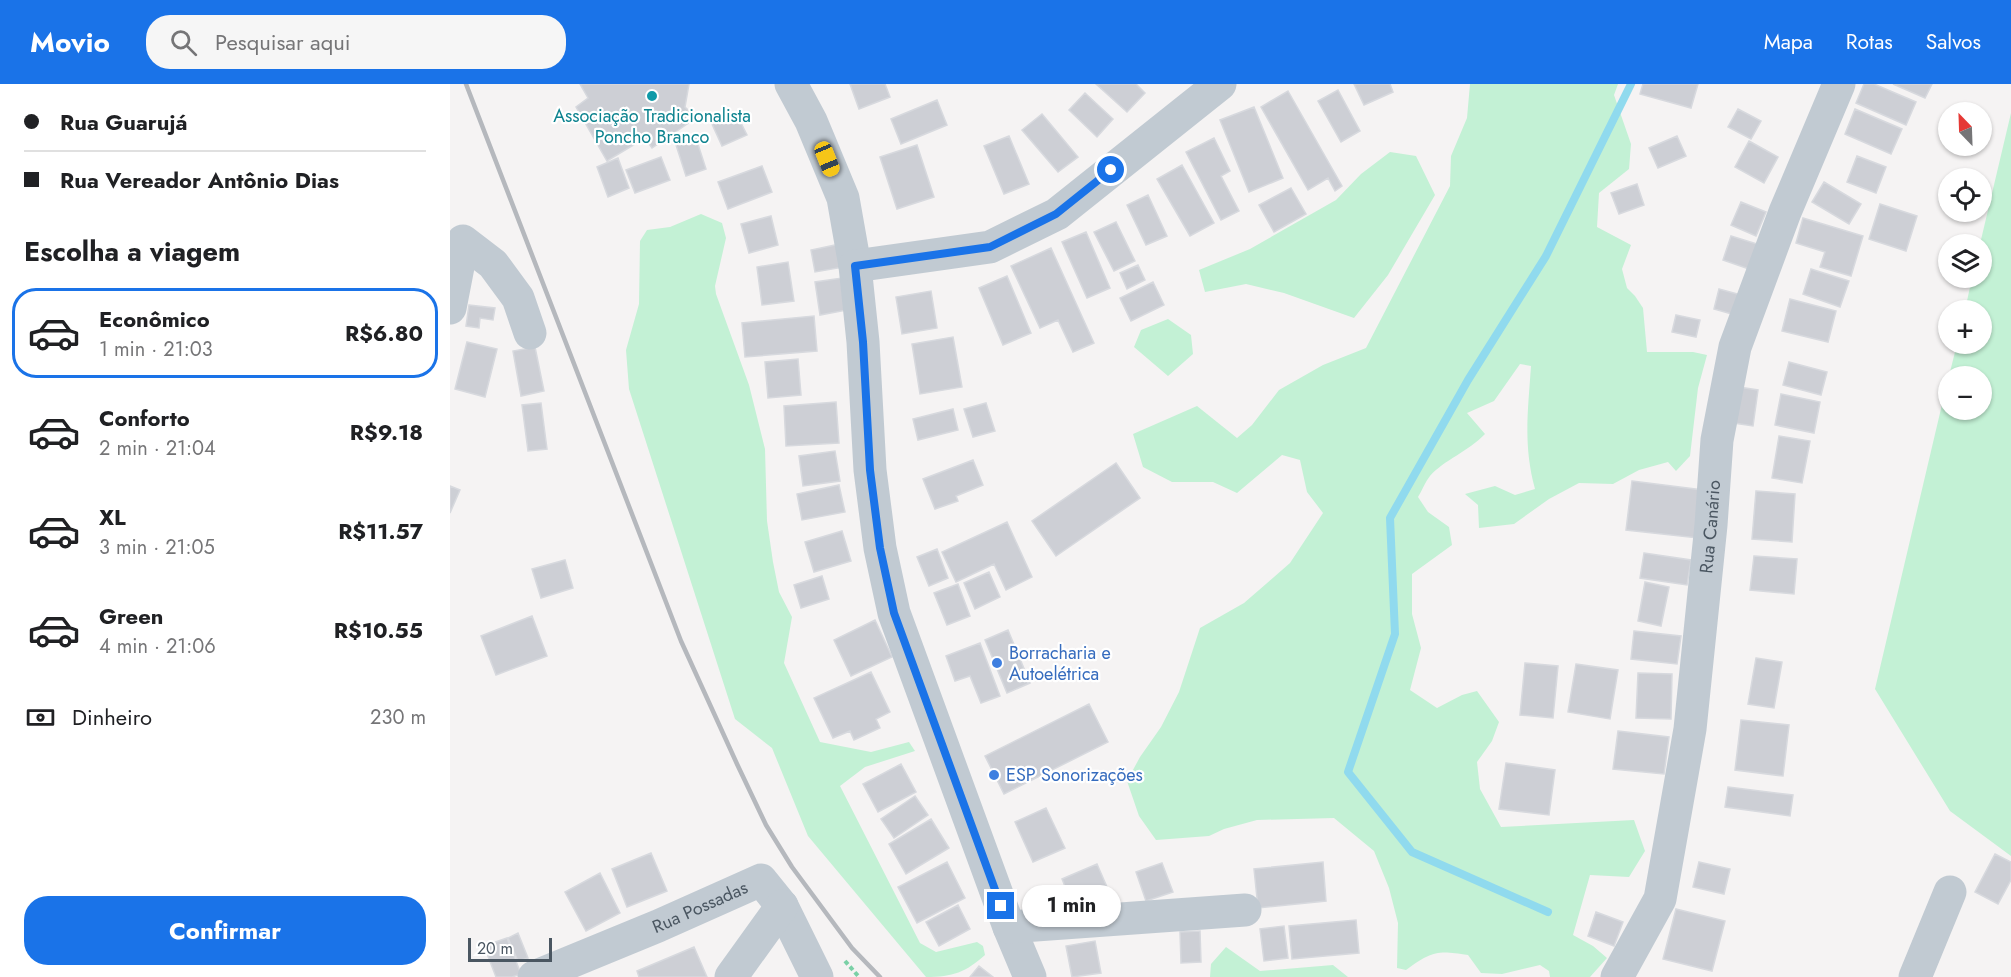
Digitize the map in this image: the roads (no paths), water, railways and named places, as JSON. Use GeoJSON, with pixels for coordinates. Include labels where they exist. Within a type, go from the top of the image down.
{"type":"FeatureCollection","features":[{"type":"Feature","properties":{"kind":"street"},"geometry":{"type":"LineString","coordinates":[[790,84],[811,121],[843,198],[855,266],[863,342],[870,470],[880,548],[894,613],[1009,927],[1030,977]]}},
{"type":"Feature","properties":{"kind":"street"},"geometry":{"type":"LineString","coordinates":[[855,266],[990,247],[1056,214],[1220,84]]}},
{"type":"Feature","properties":{"kind":"street","name":"Rua Canário"},"geometry":{"type":"LineString","coordinates":[[1617,977],[1660,899],[1690,729],[1711,525],[1717,440],[1735,347],[1785,212],[1839,84]]}},
{"type":"Feature","properties":{"kind":"street"},"geometry":{"type":"LineString","coordinates":[[450,308],[463,241],[493,264],[518,298],[530,333]]}},
{"type":"Feature","properties":{"kind":"street","name":"Rua Possadas"},"geometry":{"type":"LineString","coordinates":[[534,977],[658,926],[760,880],[782,906],[809,965],[817,977]]}},
{"type":"Feature","properties":{"kind":"street"},"geometry":{"type":"LineString","coordinates":[[1915,977],[1950,892]]}},
{"type":"Feature","properties":{"kind":"street"},"geometry":{"type":"LineString","coordinates":[[731,977],[782,906]]}},
{"type":"Feature","properties":{"kind":"street"},"geometry":{"type":"LineString","coordinates":[[1009,927],[1245,910]]}},
{"type":"Feature","properties":{"kind":"waterway"},"geometry":{"type":"LineString","coordinates":[[1548,912],[1412,852],[1348,772],[1395,634],[1390,518],[1468,380],[1546,256],[1631,84]]}},
{"type":"Feature","properties":{"kind":"railway"},"geometry":{"type":"LineString","coordinates":[[466,84],[681,641],[737,764],[766,825],[792,867],[852,948],[880,977]]}},
{"type":"Feature","properties":{"kind":"place","name":"Associação Tradicionalista Poncho Branco"},"geometry":{"type":"Point","coordinates":[652,96]}},
{"type":"Feature","properties":{"kind":"place","name":"Borracharia e Autoelétrica"},"geometry":{"type":"Point","coordinates":[997,663]}},
{"type":"Feature","properties":{"kind":"place","name":"ESP Sonorizações"},"geometry":{"type":"Point","coordinates":[994,775]}}]}
